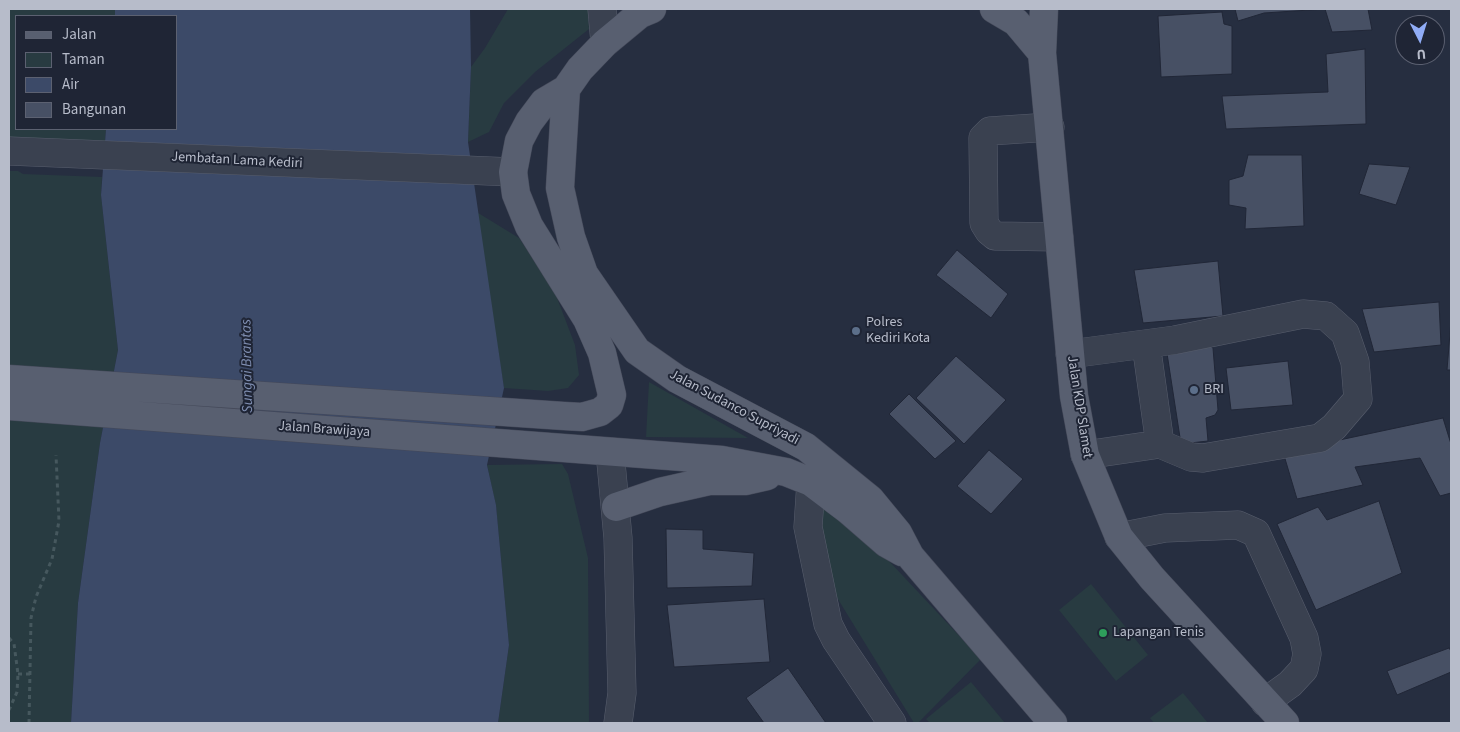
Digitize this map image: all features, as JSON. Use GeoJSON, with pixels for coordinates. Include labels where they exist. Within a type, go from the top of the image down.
{"type":"FeatureCollection","features":[{"type":"Feature","properties":{"kind":"main road"},"geometry":{"type":"LineString","coordinates":[[9,379],[564,416],[582,417],[600,412],[610,405],[612,395],[602,353],[587,318],[529,226],[516,194],[513,172],[519,141],[529,122],[544,102],[566,89],[580,69],[605,42],[640,14],[652,9]]}},
{"type":"Feature","properties":{"kind":"main road"},"geometry":{"type":"LineString","coordinates":[[994,9],[1016,22],[1042,53]]}},
{"type":"Feature","properties":{"kind":"main road","name":"Jalan KDP Slamet"},"geometry":{"type":"LineString","coordinates":[[1044,9],[1042,53],[1074,396],[1085,455],[1119,538],[1152,578],[1285,723]]}},
{"type":"Feature","properties":{"kind":"main road","name":"Jalan Sudanco Supriyadi"},"geometry":{"type":"LineString","coordinates":[[566,89],[560,188],[571,237],[584,274],[605,308],[637,351],[677,379],[806,447],[870,499],[898,532],[910,556],[1053,723]]}},
{"type":"Feature","properties":{"kind":"main road","name":"Jalan Brawijaya"},"geometry":{"type":"LineString","coordinates":[[9,406],[722,460],[786,472],[811,482],[848,510],[886,543],[910,556]]}},
{"type":"Feature","properties":{"kind":"main road"},"geometry":{"type":"LineString","coordinates":[[616,507],[660,492],[709,481],[745,481],[786,472]]}},
{"type":"Feature","properties":{"kind":"street"},"geometry":{"type":"LineString","coordinates":[[602,9],[605,42]]}},
{"type":"Feature","properties":{"kind":"street"},"geometry":{"type":"LineString","coordinates":[[1050,127],[990,131],[984,138],[984,223],[995,236],[1059,237]]}},
{"type":"Feature","properties":{"kind":"street","name":"Jembatan Lama Kediri"},"geometry":{"type":"LineString","coordinates":[[9,151],[513,172]]}},
{"type":"Feature","properties":{"kind":"street"},"geometry":{"type":"LineString","coordinates":[[1070,354],[1146,344],[1303,314],[1326,316],[1345,333],[1355,362],[1358,399],[1334,427],[1320,438],[1204,458],[1191,457],[1160,444],[1085,455]]}},
{"type":"Feature","properties":{"kind":"street"},"geometry":{"type":"LineString","coordinates":[[1146,344],[1160,444]]}},
{"type":"Feature","properties":{"kind":"street"},"geometry":{"type":"LineString","coordinates":[[610,452],[616,507],[622,693],[618,723]]}},
{"type":"Feature","properties":{"kind":"street"},"geometry":{"type":"LineString","coordinates":[[811,482],[808,527],[828,624],[836,640],[892,723]]}},
{"type":"Feature","properties":{"kind":"street"},"geometry":{"type":"LineString","coordinates":[[1119,538],[1165,528],[1238,525],[1256,533],[1304,638],[1306,654],[1304,669],[1290,684],[1265,702]]}},
{"type":"Feature","properties":{"kind":"path"},"geometry":{"type":"LineString","coordinates":[[29,723],[31,618],[36,597],[52,559],[59,521],[56,455]]}},
{"type":"Feature","properties":{"kind":"path"},"geometry":{"type":"LineString","coordinates":[[9,638],[14,644],[18,674],[17,692],[9,710]]}},
{"type":"Feature","properties":{"kind":"path"},"geometry":{"type":"LineString","coordinates":[[18,674],[30,674]]}},
{"type":"Feature","properties":{"kind":"green space"},"geometry":{"type":"Polygon","coordinates":[[[9,9],[115,9],[115,15],[15,15],[15,130],[106,130],[105,142],[9,138],[9,9]]]}},
{"type":"Feature","properties":{"kind":"green space"},"geometry":{"type":"Polygon","coordinates":[[[508,9],[588,9],[589,29],[535,72],[504,103],[489,132],[468,142],[471,67],[485,48],[508,9]]]}},
{"type":"Feature","properties":{"kind":"green space"},"geometry":{"type":"Polygon","coordinates":[[[9,171],[18,171],[23,174],[102,177],[101,195],[118,350],[100,443],[78,603],[71,723],[9,723],[9,171]]]}},
{"type":"Feature","properties":{"kind":"green space"},"geometry":{"type":"Polygon","coordinates":[[[475,211],[519,238],[554,290],[575,345],[579,375],[568,388],[548,391],[504,388],[475,211]]]}},
{"type":"Feature","properties":{"kind":"green space"},"geometry":{"type":"Polygon","coordinates":[[[649,382],[748,438],[646,437],[649,382]]]}},
{"type":"Feature","properties":{"kind":"green space"},"geometry":{"type":"Polygon","coordinates":[[[562,464],[568,474],[588,558],[589,723],[498,723],[509,645],[496,506],[487,465],[562,464]]]}},
{"type":"Feature","properties":{"kind":"green space"},"geometry":{"type":"Polygon","coordinates":[[[819,502],[842,511],[981,659],[918,723],[914,723],[817,565],[819,502]]]}},
{"type":"Feature","properties":{"kind":"green space","name":"Lapangan Tenis"},"geometry":{"type":"Polygon","coordinates":[[[1091,584],[1148,655],[1116,681],[1059,610],[1091,584]]]}},
{"type":"Feature","properties":{"kind":"green space"},"geometry":{"type":"Polygon","coordinates":[[[971,682],[1005,723],[930,723],[926,719],[971,682]]]}},
{"type":"Feature","properties":{"kind":"green space"},"geometry":{"type":"Polygon","coordinates":[[[1183,693],[1208,723],[1154,723],[1150,718],[1183,693]]]}},
{"type":"Feature","properties":{"kind":"water","name":"Sungai Brantas"},"geometry":{"type":"Polygon","coordinates":[[[115,9],[470,9],[471,67],[468,142],[504,388],[487,465],[496,505],[509,645],[498,723],[71,723],[78,603],[100,443],[118,350],[101,195],[106,130],[178,130],[178,15],[115,15],[115,9]]]}},
{"type":"Feature","properties":{"kind":"building"},"geometry":{"type":"Polygon","coordinates":[[[1235,9],[1325,9],[1264,13],[1238,21],[1235,9]]]}},
{"type":"Feature","properties":{"kind":"building"},"geometry":{"type":"Polygon","coordinates":[[[1325,9],[1368,9],[1372,30],[1332,32],[1325,9]]]}},
{"type":"Feature","properties":{"kind":"building"},"geometry":{"type":"Polygon","coordinates":[[[1222,12],[1224,24],[1232,26],[1232,74],[1161,77],[1158,16],[1222,12]]]}},
{"type":"Feature","properties":{"kind":"building"},"geometry":{"type":"Polygon","coordinates":[[[1365,49],[1366,124],[1226,129],[1222,96],[1328,92],[1326,54],[1365,49]]]}},
{"type":"Feature","properties":{"kind":"building"},"geometry":{"type":"Polygon","coordinates":[[[1248,155],[1302,155],[1304,226],[1245,229],[1246,208],[1229,205],[1229,180],[1243,176],[1248,155]]]}},
{"type":"Feature","properties":{"kind":"building"},"geometry":{"type":"Polygon","coordinates":[[[1369,164],[1410,167],[1396,205],[1359,194],[1369,164]]]}},
{"type":"Feature","properties":{"kind":"building"},"geometry":{"type":"Polygon","coordinates":[[[957,250],[1008,294],[991,318],[936,275],[957,250]]]}},
{"type":"Feature","properties":{"kind":"building"},"geometry":{"type":"Polygon","coordinates":[[[1218,261],[1223,316],[1143,323],[1134,270],[1218,261]]]}},
{"type":"Feature","properties":{"kind":"building"},"geometry":{"type":"Polygon","coordinates":[[[1439,302],[1441,345],[1374,352],[1362,309],[1439,302]]]}},
{"type":"Feature","properties":{"kind":"building"},"geometry":{"type":"Polygon","coordinates":[[[1451,321],[1451,370],[1447,370],[1451,321]]]}},
{"type":"Feature","properties":{"kind":"building","name":"BRI"},"geometry":{"type":"Polygon","coordinates":[[[1202,340],[1213,348],[1218,410],[1215,415],[1206,418],[1208,441],[1181,444],[1166,347],[1202,340]]]}},
{"type":"Feature","properties":{"kind":"building"},"geometry":{"type":"Polygon","coordinates":[[[956,356],[1006,400],[964,444],[916,398],[956,356]]]}},
{"type":"Feature","properties":{"kind":"building"},"geometry":{"type":"Polygon","coordinates":[[[1288,361],[1293,405],[1231,410],[1226,368],[1288,361]]]}},
{"type":"Feature","properties":{"kind":"building"},"geometry":{"type":"Polygon","coordinates":[[[909,394],[956,441],[935,459],[889,414],[909,394]]]}},
{"type":"Feature","properties":{"kind":"building"},"geometry":{"type":"Polygon","coordinates":[[[1443,418],[1451,444],[1451,493],[1440,496],[1420,458],[1355,467],[1363,485],[1297,499],[1283,452],[1443,418]]]}},
{"type":"Feature","properties":{"kind":"building"},"geometry":{"type":"Polygon","coordinates":[[[989,450],[1023,479],[991,514],[957,486],[989,450]]]}},
{"type":"Feature","properties":{"kind":"building"},"geometry":{"type":"Polygon","coordinates":[[[1379,501],[1402,573],[1316,610],[1277,524],[1318,507],[1327,520],[1379,501]]]}},
{"type":"Feature","properties":{"kind":"building"},"geometry":{"type":"Polygon","coordinates":[[[666,529],[703,530],[703,549],[754,553],[752,586],[667,588],[666,529]]]}},
{"type":"Feature","properties":{"kind":"building"},"geometry":{"type":"Polygon","coordinates":[[[764,599],[770,662],[674,667],[667,605],[764,599]]]}},
{"type":"Feature","properties":{"kind":"building"},"geometry":{"type":"Polygon","coordinates":[[[1449,648],[1451,651],[1451,672],[1397,695],[1387,671],[1449,648]]]}},
{"type":"Feature","properties":{"kind":"building"},"geometry":{"type":"Polygon","coordinates":[[[788,668],[826,723],[764,723],[746,698],[788,668]]]}},
{"type":"Feature","properties":{"kind":"place","name":"Polres Kediri Kota"},"geometry":{"type":"Point","coordinates":[856,331]}},
{"type":"Feature","properties":{"kind":"place","name":"BRI"},"geometry":{"type":"Point","coordinates":[1194,390]}},
{"type":"Feature","properties":{"kind":"place","name":"Lapangan Tenis"},"geometry":{"type":"Point","coordinates":[1103,633]}}]}
